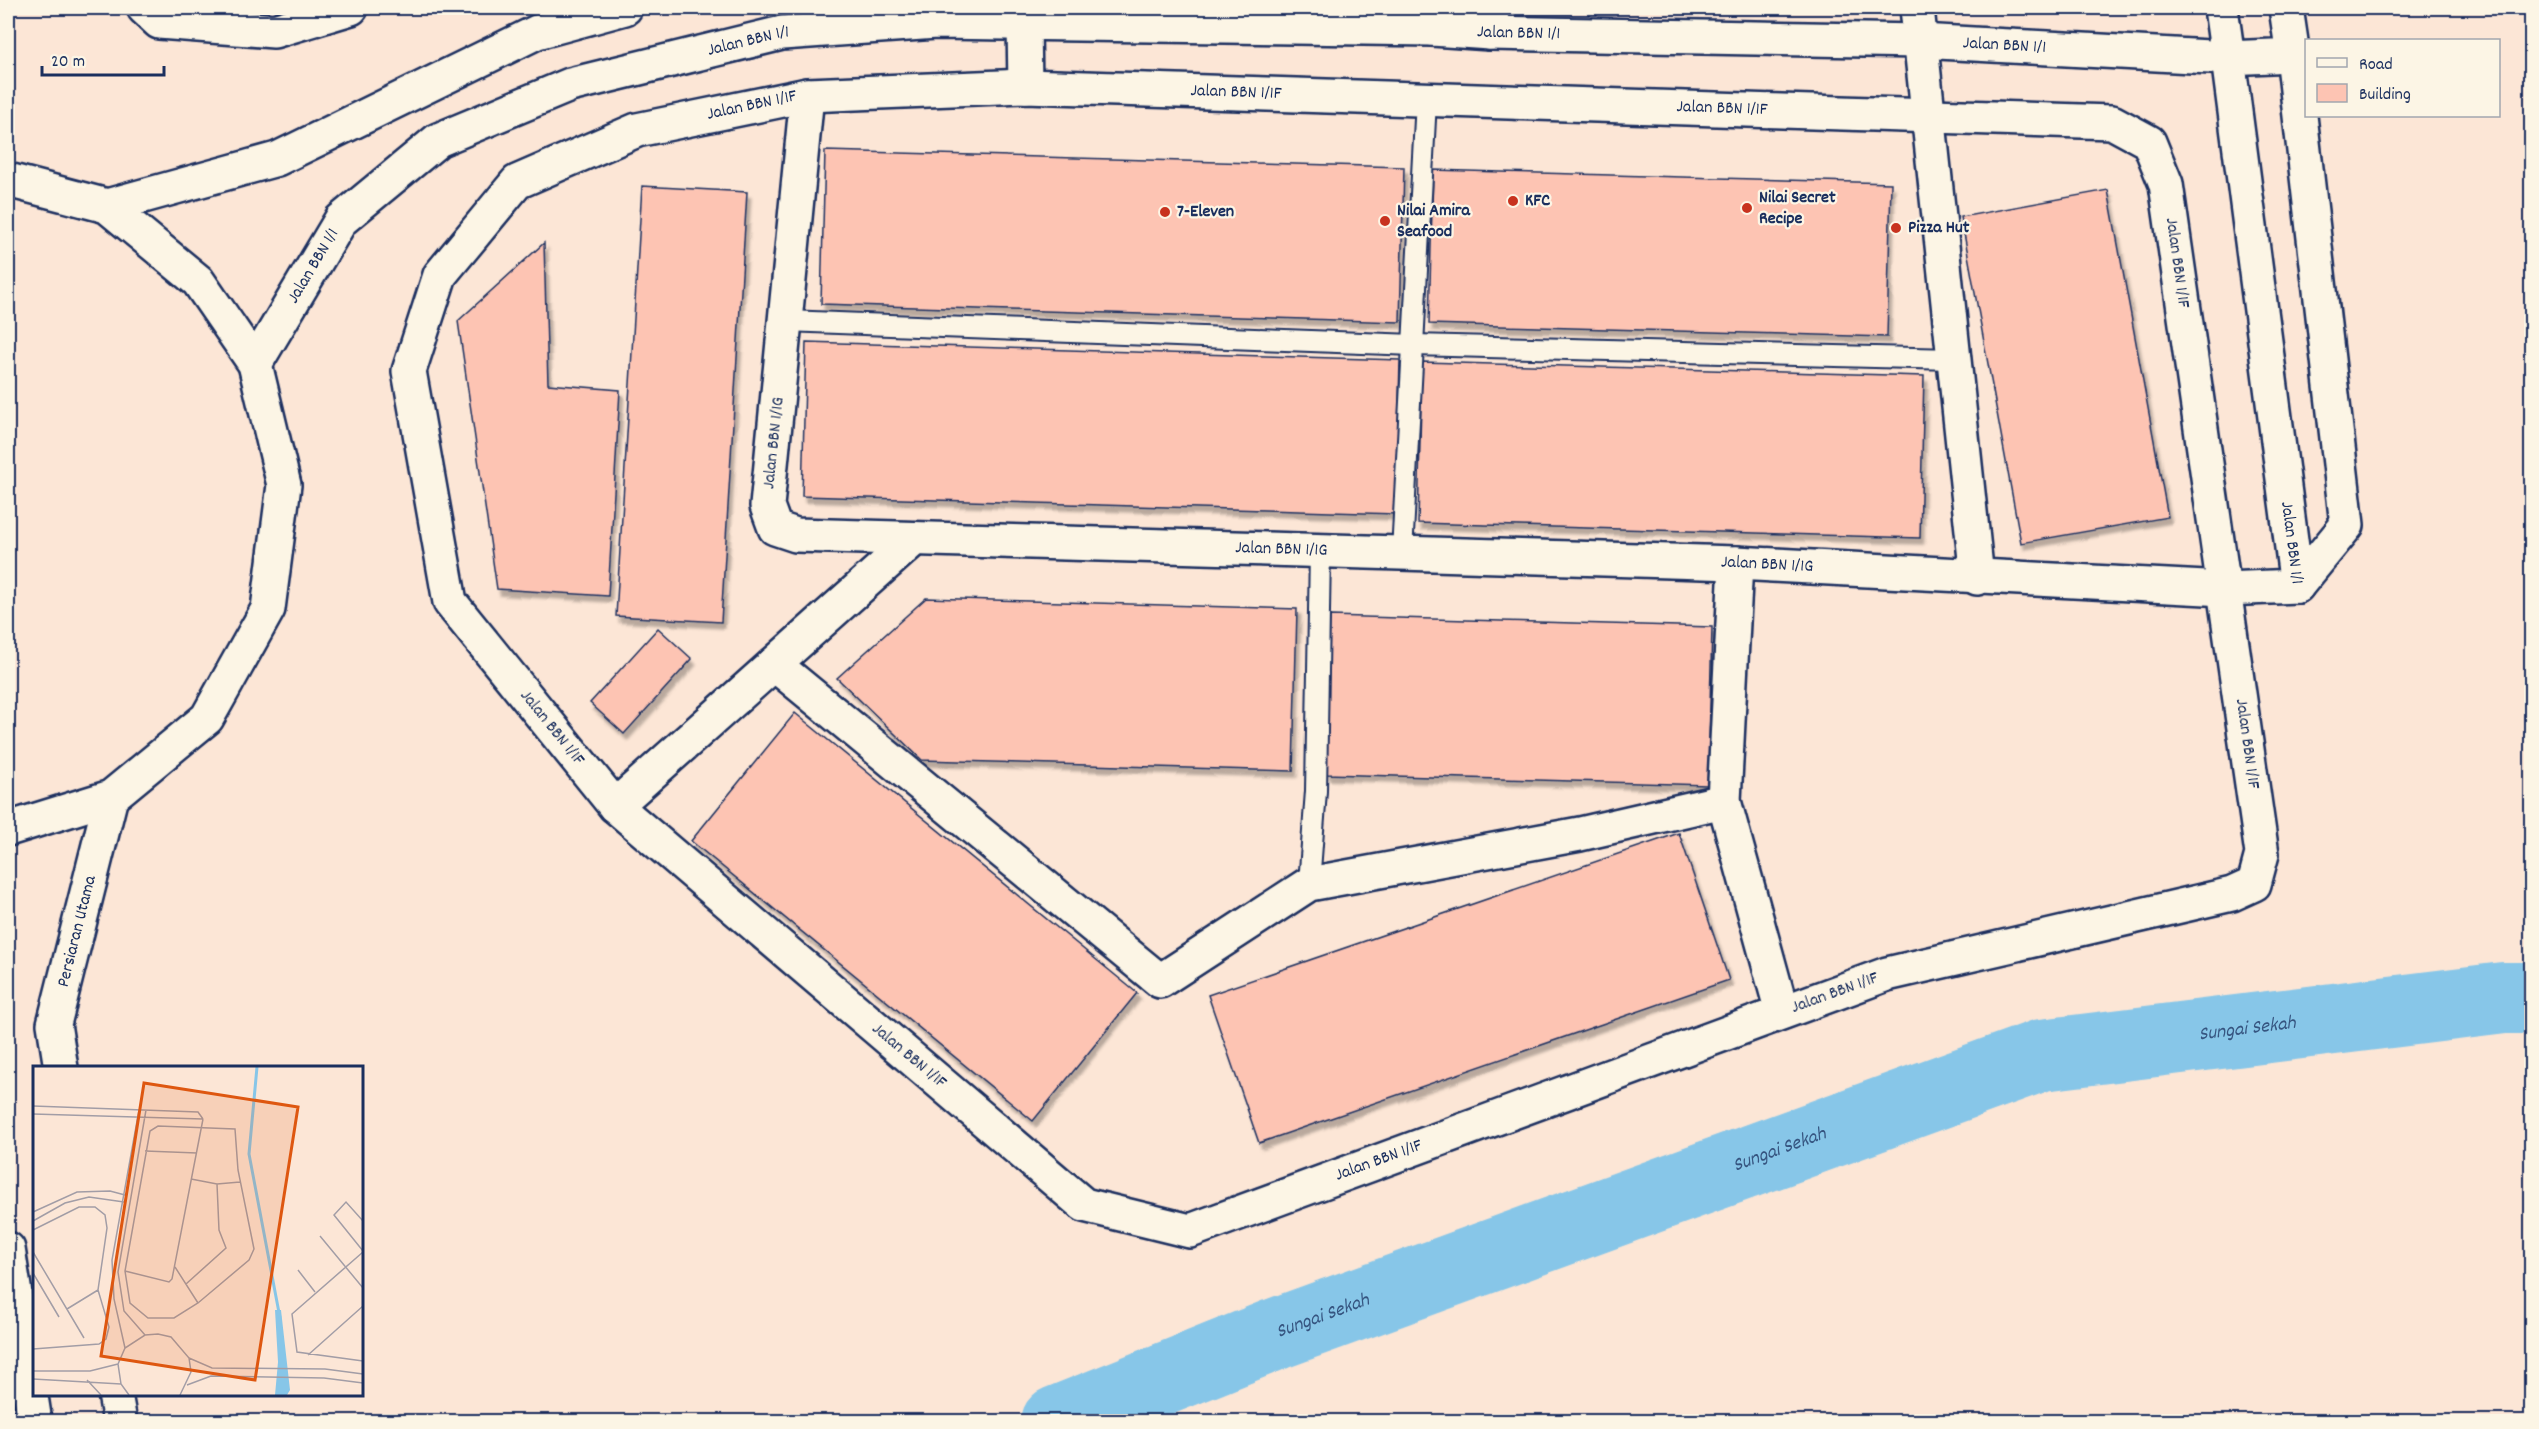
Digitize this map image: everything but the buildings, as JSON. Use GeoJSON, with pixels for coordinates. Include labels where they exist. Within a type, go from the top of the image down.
{"type":"FeatureCollection","features":[{"type":"Feature","properties":{"kind":"street"},"geometry":{"type":"LineString","coordinates":[[144,8],[159,22],[274,30],[351,8]]}},
{"type":"Feature","properties":{"kind":"street"},"geometry":{"type":"LineString","coordinates":[[107,206],[277,159],[537,32],[625,8]]}},
{"type":"Feature","properties":{"kind":"street"},"geometry":{"type":"LineString","coordinates":[[1917,8],[1977,578]]}},
{"type":"Feature","properties":{"kind":"street","name":"Jalan BBN 1/1"},"geometry":{"type":"LineString","coordinates":[[2221,8],[2297,586]]}},
{"type":"Feature","properties":{"kind":"street","name":"Jalan BBN 1/1"},"geometry":{"type":"LineString","coordinates":[[2286,8],[2347,525],[2297,586]]}},
{"type":"Feature","properties":{"kind":"street","name":"Jalan BBN 1/1"},"geometry":{"type":"LineString","coordinates":[[255,364],[341,220],[438,140],[570,85],[782,33],[936,22],[1024,25],[1432,18],[2228,58],[2293,55]]}},
{"type":"Feature","properties":{"kind":"street"},"geometry":{"type":"LineString","coordinates":[[1024,25],[1024,86]]}},
{"type":"Feature","properties":{"kind":"street","name":"Jalan BBN 1/1F"},"geometry":{"type":"LineString","coordinates":[[1024,86],[2112,122],[2149,142],[2166,184],[2262,854],[2254,884],[2232,894],[1887,974],[1190,1231],[1084,1205],[615,806],[450,602],[409,371],[440,275],[517,183],[637,130],[807,95],[1024,86]]}},
{"type":"Feature","properties":{"kind":"street","name":"Jalan BBN 1/1G"},"geometry":{"type":"LineString","coordinates":[[807,95],[767,506],[775,528],[796,535],[1736,562],[1977,578],[2224,589],[2297,586]]}},
{"type":"Feature","properties":{"kind":"street"},"geometry":{"type":"LineString","coordinates":[[8,180],[107,206],[198,281],[255,364],[284,485],[268,609],[207,718],[111,797],[8,829]]}},
{"type":"Feature","properties":{"kind":"street"},"geometry":{"type":"LineString","coordinates":[[615,806],[914,539]]}},
{"type":"Feature","properties":{"kind":"street"},"geometry":{"type":"LineString","coordinates":[[1736,562],[1724,801],[1782,1012]]}},
{"type":"Feature","properties":{"kind":"street"},"geometry":{"type":"LineString","coordinates":[[774,664],[1160,981],[1309,884],[1580,834],[1724,801]]}},
{"type":"Feature","properties":{"kind":"street","name":"Persiaran Utama"},"geometry":{"type":"LineString","coordinates":[[61,1066],[54,1024],[111,797]]}},
{"type":"Feature","properties":{"kind":"street"},"geometry":{"type":"LineString","coordinates":[[8,1249],[35,1422]]}},
{"type":"Feature","properties":{"kind":"street"},"geometry":{"type":"LineString","coordinates":[[115,1396],[120,1422]]}},
{"type":"Feature","properties":{"kind":"lane"},"geometry":{"type":"LineString","coordinates":[[1402,553],[1426,100]]}},
{"type":"Feature","properties":{"kind":"lane"},"geometry":{"type":"LineString","coordinates":[[786,321],[1414,345],[1953,359]]}},
{"type":"Feature","properties":{"kind":"lane"},"geometry":{"type":"LineString","coordinates":[[1309,884],[1316,791],[1320,551]]}},
{"type":"Feature","properties":{"kind":"waterway","name":"Sungai Sekah"},"geometry":{"type":"LineString","coordinates":[[1057,1422],[1276,1334],[2042,1055],[2504,998],[2532,998]]}},
{"type":"Feature","properties":{"kind":"place","name":"KFC"},"geometry":{"type":"Point","coordinates":[1513,201]}},
{"type":"Feature","properties":{"kind":"place","name":"Nilai Secret Recipe"},"geometry":{"type":"Point","coordinates":[1747,208]}},
{"type":"Feature","properties":{"kind":"place","name":"7-Eleven"},"geometry":{"type":"Point","coordinates":[1165,212]}},
{"type":"Feature","properties":{"kind":"place","name":"Nilai Amira Seafood"},"geometry":{"type":"Point","coordinates":[1385,221]}},
{"type":"Feature","properties":{"kind":"place","name":"Pizza Hut"},"geometry":{"type":"Point","coordinates":[1896,228]}}]}
